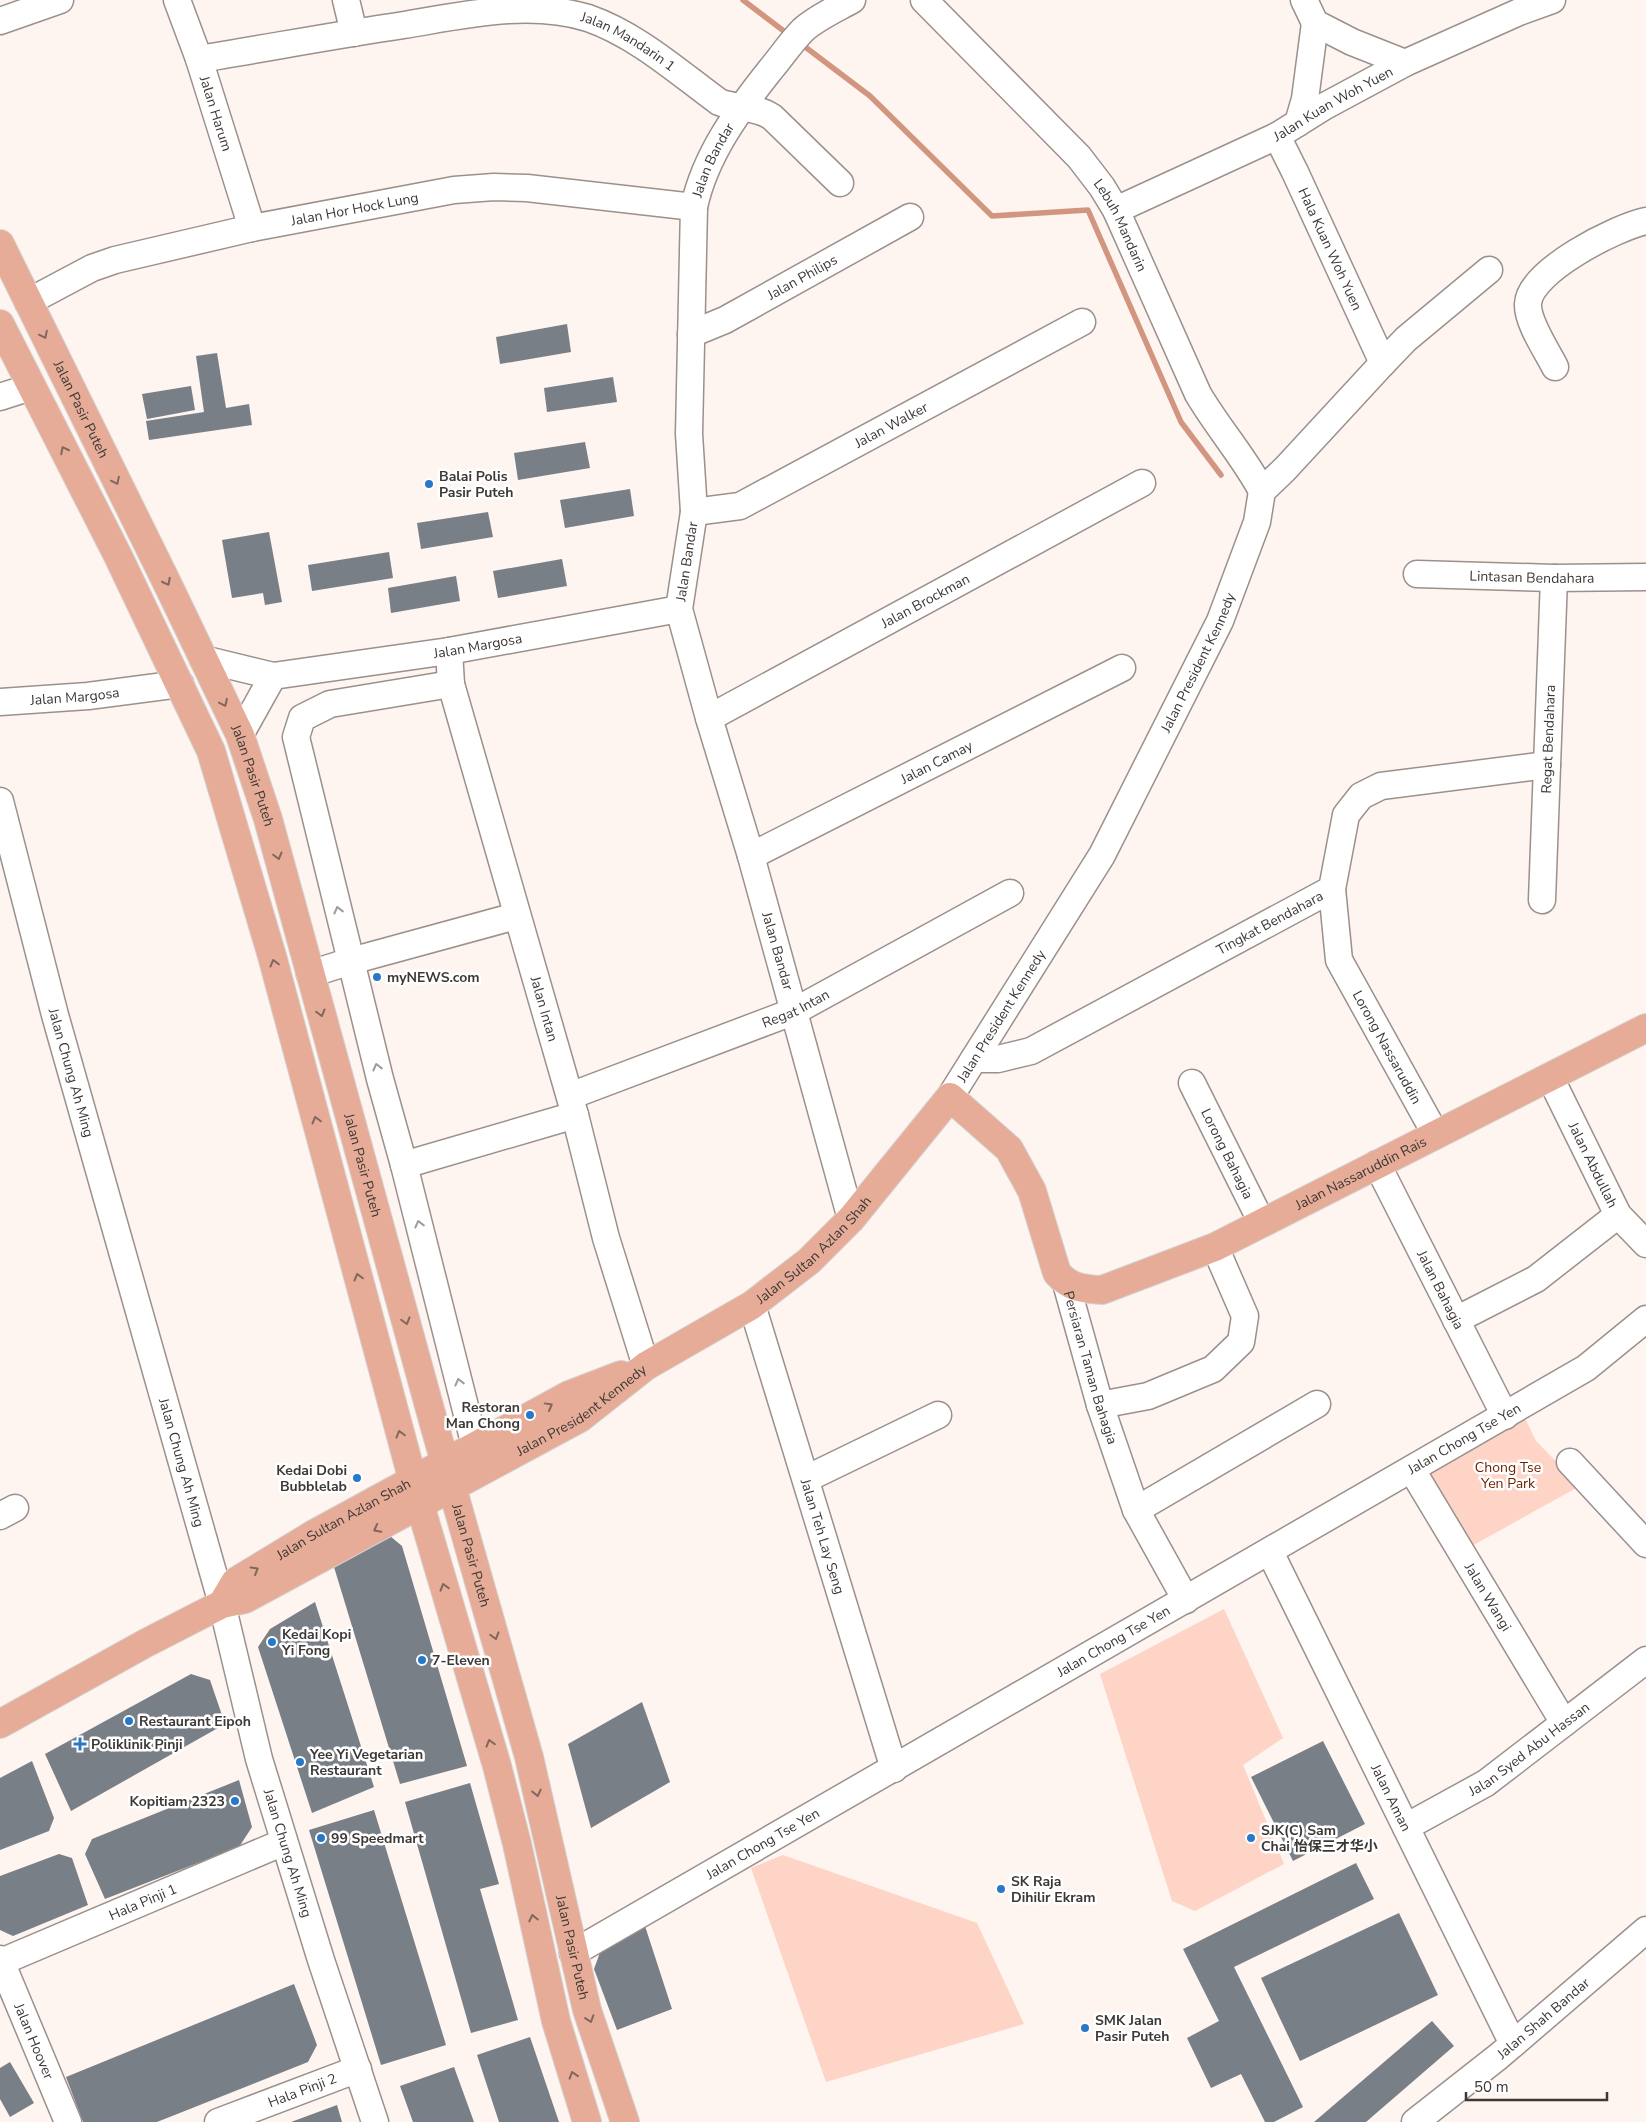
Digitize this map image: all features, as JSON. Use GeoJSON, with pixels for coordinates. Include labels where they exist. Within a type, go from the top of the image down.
{"type":"FeatureCollection","features":[{"type":"Feature","properties":{"kind":"main road","name":"Jalan Pasir Puteh"},"geometry":{"type":"LineString","coordinates":[[0,244],[240,735],[268,819],[449,1475],[530,1757],[587,2010],[625,2122]]}},
{"type":"Feature","properties":{"kind":"main road"},"geometry":{"type":"LineString","coordinates":[[0,324],[113,548],[211,751],[272,956],[416,1493],[497,1766],[517,1844],[556,2022],[587,2122]]}},
{"type":"Feature","properties":{"kind":"main road","name":"Jalan Nassaruddin Rais"},"geometry":{"type":"LineString","coordinates":[[1066,1283],[1086,1289],[1102,1290],[1215,1247],[1646,1028]]}},
{"type":"Feature","properties":{"kind":"main road","name":"Jalan Sultan Azlan Shah"},"geometry":{"type":"LineString","coordinates":[[646,1366],[752,1305],[809,1261],[851,1219],[950,1097]]}},
{"type":"Feature","properties":{"kind":"main road","name":"Persiaran Taman Bahagia"},"geometry":{"type":"LineString","coordinates":[[950,1097],[1009,1149],[1032,1191],[1057,1273],[1066,1283]]}},
{"type":"Feature","properties":{"kind":"main road","name":"Jalan President Kennedy"},"geometry":{"type":"LineString","coordinates":[[479,1459],[580,1418],[646,1366]]}},
{"type":"Feature","properties":{"kind":"main road","name":"Jalan Sultan Azlan Shah"},"geometry":{"type":"LineString","coordinates":[[0,1724],[146,1643],[222,1604],[245,1599],[416,1493],[479,1459]]}},
{"type":"Feature","properties":{"kind":"street"},"geometry":{"type":"LineString","coordinates":[[0,21],[60,0]]}},
{"type":"Feature","properties":{"kind":"street","name":"Jalan Harum"},"geometry":{"type":"LineString","coordinates":[[177,0],[198,59],[252,228]]}},
{"type":"Feature","properties":{"kind":"street"},"geometry":{"type":"LineString","coordinates":[[346,0],[354,33]]}},
{"type":"Feature","properties":{"kind":"street","name":"Jalan Bandar"},"geometry":{"type":"LineString","coordinates":[[851,1219],[795,1011],[679,609],[694,512],[690,434],[694,208],[704,173],[740,108],[804,30],[852,0]]}},
{"type":"Feature","properties":{"kind":"street","name":"Lebuh Mandarin"},"geometry":{"type":"LineString","coordinates":[[924,0],[1079,157],[1102,187],[1116,210],[1198,394],[1214,421],[1254,475],[1262,491]]}},
{"type":"Feature","properties":{"kind":"street","name":"Jalan Kuan Woh Yuen"},"geometry":{"type":"LineString","coordinates":[[1116,210],[1288,130],[1324,106],[1405,63],[1519,12],[1552,0]]}},
{"type":"Feature","properties":{"kind":"street","name":"Jalan Mandarin 1"},"geometry":{"type":"LineString","coordinates":[[198,59],[511,4],[565,12],[588,18],[612,28],[639,44],[719,102],[740,108],[763,110],[772,116],[840,182]]}},
{"type":"Feature","properties":{"kind":"street"},"geometry":{"type":"LineString","coordinates":[[1310,12],[1352,42],[1405,63]]}},
{"type":"Feature","properties":{"kind":"street"},"geometry":{"type":"LineString","coordinates":[[1288,130],[1308,82],[1310,12]]}},
{"type":"Feature","properties":{"kind":"street","name":"Hala Kuan Woh Yuen"},"geometry":{"type":"LineString","coordinates":[[1288,130],[1296,172],[1382,363]]}},
{"type":"Feature","properties":{"kind":"street","name":"Jalan Hor Hock Lung"},"geometry":{"type":"LineString","coordinates":[[28,302],[92,268],[114,260],[252,228],[454,190],[494,187],[527,188],[694,208]]}},
{"type":"Feature","properties":{"kind":"street","name":"Jalan Philips"},"geometry":{"type":"LineString","coordinates":[[691,334],[725,320],[910,217]]}},
{"type":"Feature","properties":{"kind":"street"},"geometry":{"type":"LineString","coordinates":[[1555,367],[1531,320],[1528,303],[1535,285],[1564,260],[1598,239],[1646,221]]}},
{"type":"Feature","properties":{"kind":"street"},"geometry":{"type":"LineString","coordinates":[[1262,491],[1286,469],[1382,363],[1406,340],[1489,270]]}},
{"type":"Feature","properties":{"kind":"street","name":"Jalan Walker"},"geometry":{"type":"LineString","coordinates":[[694,512],[740,506],[1082,322]]}},
{"type":"Feature","properties":{"kind":"street"},"geometry":{"type":"LineString","coordinates":[[0,397],[31,387]]}},
{"type":"Feature","properties":{"kind":"street","name":"Jalan Brockman"},"geometry":{"type":"LineString","coordinates":[[709,718],[1142,483]]}},
{"type":"Feature","properties":{"kind":"street","name":"Jalan President Kennedy"},"geometry":{"type":"LineString","coordinates":[[950,1097],[1102,856],[1220,621],[1257,522],[1262,491]]}},
{"type":"Feature","properties":{"kind":"street","name":"Lintasan Bendahara"},"geometry":{"type":"LineString","coordinates":[[1417,574],[1554,578],[1646,577]]}},
{"type":"Feature","properties":{"kind":"street","name":"Regat Bendahara"},"geometry":{"type":"LineString","coordinates":[[1542,900],[1554,578]]}},
{"type":"Feature","properties":{"kind":"street","name":"Jalan Margosa"},"geometry":{"type":"LineString","coordinates":[[274,676],[449,651],[679,609]]}},
{"type":"Feature","properties":{"kind":"street","name":"Jalan Intan"},"geometry":{"type":"LineString","coordinates":[[449,651],[451,684],[572,1106],[606,1238],[646,1366]]}},
{"type":"Feature","properties":{"kind":"street"},"geometry":{"type":"LineString","coordinates":[[203,659],[274,676],[240,735]]}},
{"type":"Feature","properties":{"kind":"street","name":"Jalan Camay"},"geometry":{"type":"LineString","coordinates":[[751,856],[1122,668]]}},
{"type":"Feature","properties":{"kind":"street","name":"Jalan Margosa"},"geometry":{"type":"LineString","coordinates":[[0,702],[88,696],[180,684]]}},
{"type":"Feature","properties":{"kind":"street"},"geometry":{"type":"LineString","coordinates":[[451,684],[330,704],[302,718],[296,737],[380,1079],[404,1165],[479,1459]]}},
{"type":"Feature","properties":{"kind":"street","name":"Tingkat Bendahara"},"geometry":{"type":"LineString","coordinates":[[974,1059],[998,1058],[1031,1051],[1332,888],[1346,815],[1361,796],[1381,786],[1547,765]]}},
{"type":"Feature","properties":{"kind":"street","name":"Jalan Chung Ah Ming"},"geometry":{"type":"LineString","coordinates":[[0,801],[55,1015],[222,1604],[259,1759],[375,2122]]}},
{"type":"Feature","properties":{"kind":"street","name":"Lorong Nassaruddin"},"geometry":{"type":"LineString","coordinates":[[1332,888],[1339,960],[1436,1135]]}},
{"type":"Feature","properties":{"kind":"street","name":"Regat Intan"},"geometry":{"type":"LineString","coordinates":[[404,1165],[572,1106],[795,1011],[1010,893]]}},
{"type":"Feature","properties":{"kind":"street"},"geometry":{"type":"LineString","coordinates":[[310,974],[516,916]]}},
{"type":"Feature","properties":{"kind":"street","name":"Jalan Abdullah"},"geometry":{"type":"LineString","coordinates":[[1550,1077],[1618,1214],[1646,1244]]}},
{"type":"Feature","properties":{"kind":"street","name":"Lorong Bahagia"},"geometry":{"type":"LineString","coordinates":[[1192,1083],[1262,1223]]}},
{"type":"Feature","properties":{"kind":"street","name":"Jalan Bahagia"},"geometry":{"type":"LineString","coordinates":[[1377,1164],[1505,1416]]}},
{"type":"Feature","properties":{"kind":"street"},"geometry":{"type":"LineString","coordinates":[[1456,1320],[1536,1279],[1618,1214]]}},
{"type":"Feature","properties":{"kind":"street"},"geometry":{"type":"LineString","coordinates":[[1100,1405],[1148,1396],[1213,1369],[1241,1342],[1245,1316],[1215,1247]]}},
{"type":"Feature","properties":{"kind":"street","name":"Persiaran Taman Bahagia"},"geometry":{"type":"LineString","coordinates":[[1066,1283],[1100,1405],[1136,1510],[1186,1600]]}},
{"type":"Feature","properties":{"kind":"street","name":"Jalan Teh Lay Seng"},"geometry":{"type":"LineString","coordinates":[[752,1305],[894,1769]]}},
{"type":"Feature","properties":{"kind":"street","name":"Jalan Chong Tse Yen"},"geometry":{"type":"LineString","coordinates":[[573,1953],[1505,1416],[1586,1368],[1646,1320]]}},
{"type":"Feature","properties":{"kind":"street"},"geometry":{"type":"LineString","coordinates":[[1136,1510],[1316,1404]]}},
{"type":"Feature","properties":{"kind":"street"},"geometry":{"type":"LineString","coordinates":[[806,1479],[938,1415]]}},
{"type":"Feature","properties":{"kind":"street"},"geometry":{"type":"LineString","coordinates":[[1570,1462],[1646,1544]]}},
{"type":"Feature","properties":{"kind":"street","name":"Jalan Wangi"},"geometry":{"type":"LineString","coordinates":[[1412,1470],[1564,1724]]}},
{"type":"Feature","properties":{"kind":"street","name":"Jalan Aman"},"geometry":{"type":"LineString","coordinates":[[1270,1552],[1513,2044]]}},
{"type":"Feature","properties":{"kind":"street","name":"Jalan Syed Abu Hassan"},"geometry":{"type":"LineString","coordinates":[[1406,1827],[1486,1783],[1646,1660]]}},
{"type":"Feature","properties":{"kind":"street","name":"Hala Pinji 1"},"geometry":{"type":"LineString","coordinates":[[1,1960],[284,1842]]}},
{"type":"Feature","properties":{"kind":"street","name":"Jalan Shah Bandar"},"geometry":{"type":"LineString","coordinates":[[1415,2122],[1513,2044],[1646,1930]]}},
{"type":"Feature","properties":{"kind":"street","name":"Jalan Hoover"},"geometry":{"type":"LineString","coordinates":[[1,1960],[63,2120]]}},
{"type":"Feature","properties":{"kind":"street","name":"Hala Pinji 2"},"geometry":{"type":"LineString","coordinates":[[218,2122],[358,2069]]}},
{"type":"Feature","properties":{"kind":"green space","name":"Chong Tse Yen Park"},"geometry":{"type":"Polygon","coordinates":[[[1524,1416],[1536,1441],[1580,1486],[1470,1547],[1425,1473],[1524,1416]]]}},
{"type":"Feature","properties":{"kind":"green space"},"geometry":{"type":"Polygon","coordinates":[[[1224,1609],[1283,1738],[1243,1765],[1284,1864],[1195,1911],[1172,1901],[1100,1674],[1224,1609]]]}},
{"type":"Feature","properties":{"kind":"green space"},"geometry":{"type":"Polygon","coordinates":[[[783,1855],[977,1923],[1024,2024],[826,2082],[751,1868],[783,1855]]]}},
{"type":"Feature","properties":{"kind":"building"},"geometry":{"type":"Polygon","coordinates":[[[567,324],[571,352],[500,364],[496,337],[567,324]]]}},
{"type":"Feature","properties":{"kind":"building"},"geometry":{"type":"Polygon","coordinates":[[[217,353],[226,408],[249,404],[252,425],[149,440],[146,421],[204,412],[196,356],[217,353]]]}},
{"type":"Feature","properties":{"kind":"building"},"geometry":{"type":"Polygon","coordinates":[[[613,377],[617,402],[547,412],[544,388],[613,377]]]}},
{"type":"Feature","properties":{"kind":"building"},"geometry":{"type":"Polygon","coordinates":[[[191,386],[195,410],[147,419],[142,394],[191,386]]]}},
{"type":"Feature","properties":{"kind":"building"},"geometry":{"type":"Polygon","coordinates":[[[585,442],[590,468],[518,480],[514,453],[585,442]]]}},
{"type":"Feature","properties":{"kind":"building"},"geometry":{"type":"Polygon","coordinates":[[[630,489],[634,516],[565,528],[560,500],[630,489]]]}},
{"type":"Feature","properties":{"kind":"building"},"geometry":{"type":"Polygon","coordinates":[[[488,512],[493,537],[421,549],[417,523],[488,512]]]}},
{"type":"Feature","properties":{"kind":"building"},"geometry":{"type":"Polygon","coordinates":[[[269,532],[282,602],[265,605],[263,593],[232,598],[222,540],[269,532]]]}},
{"type":"Feature","properties":{"kind":"building"},"geometry":{"type":"Polygon","coordinates":[[[389,552],[393,578],[312,591],[308,565],[389,552]]]}},
{"type":"Feature","properties":{"kind":"building"},"geometry":{"type":"Polygon","coordinates":[[[562,559],[567,586],[498,598],[493,571],[562,559]]]}},
{"type":"Feature","properties":{"kind":"building"},"geometry":{"type":"Polygon","coordinates":[[[456,576],[460,601],[391,613],[388,588],[456,576]]]}},
{"type":"Feature","properties":{"kind":"building"},"geometry":{"type":"Polygon","coordinates":[[[390,1536],[402,1546],[467,1766],[400,1784],[334,1567],[390,1536]]]}},
{"type":"Feature","properties":{"kind":"building"},"geometry":{"type":"Polygon","coordinates":[[[315,1602],[374,1787],[312,1813],[258,1647],[270,1629],[315,1602]]]}},
{"type":"Feature","properties":{"kind":"building"},"geometry":{"type":"Polygon","coordinates":[[[191,1674],[210,1680],[225,1724],[71,1811],[45,1754],[191,1674]]]}},
{"type":"Feature","properties":{"kind":"building"},"geometry":{"type":"Polygon","coordinates":[[[642,1702],[670,1782],[591,1828],[568,1744],[642,1702]]]}},
{"type":"Feature","properties":{"kind":"building"},"geometry":{"type":"Polygon","coordinates":[[[1323,1741],[1365,1824],[1293,1861],[1251,1777],[1323,1741]]]}},
{"type":"Feature","properties":{"kind":"building"},"geometry":{"type":"Polygon","coordinates":[[[32,1761],[54,1818],[49,1831],[0,1850],[0,1778],[32,1761]]]}},
{"type":"Feature","properties":{"kind":"building"},"geometry":{"type":"Polygon","coordinates":[[[239,1780],[252,1827],[239,1847],[105,1899],[85,1854],[92,1839],[239,1780]]]}},
{"type":"Feature","properties":{"kind":"building"},"geometry":{"type":"Polygon","coordinates":[[[470,1783],[499,1884],[480,1889],[518,2020],[471,2033],[405,1802],[470,1783]]]}},
{"type":"Feature","properties":{"kind":"building"},"geometry":{"type":"Polygon","coordinates":[[[374,1810],[446,2045],[381,2065],[309,1830],[374,1810]]]}},
{"type":"Feature","properties":{"kind":"building"},"geometry":{"type":"Polygon","coordinates":[[[59,1854],[72,1858],[88,1905],[13,1936],[0,1930],[0,1876],[59,1854]]]}},
{"type":"Feature","properties":{"kind":"building"},"geometry":{"type":"Polygon","coordinates":[[[1356,1863],[1374,1899],[1234,1967],[1303,2107],[1274,2122],[1265,2122],[1241,2074],[1211,2088],[1187,2038],[1219,2021],[1183,1949],[1356,1863]]]}},
{"type":"Feature","properties":{"kind":"building"},"geometry":{"type":"Polygon","coordinates":[[[1399,1913],[1438,1995],[1300,2061],[1261,1978],[1399,1913]]]}},
{"type":"Feature","properties":{"kind":"building"},"geometry":{"type":"Polygon","coordinates":[[[645,1926],[672,2009],[617,2030],[594,1969],[602,1947],[645,1926]]]}},
{"type":"Feature","properties":{"kind":"building"},"geometry":{"type":"Polygon","coordinates":[[[294,1984],[317,2045],[308,2062],[157,2122],[83,2122],[66,2077],[294,1984]]]}},
{"type":"Feature","properties":{"kind":"building"},"geometry":{"type":"Polygon","coordinates":[[[1432,2021],[1454,2046],[1366,2122],[1314,2122],[1432,2021]]]}},
{"type":"Feature","properties":{"kind":"building"},"geometry":{"type":"Polygon","coordinates":[[[530,2037],[559,2122],[499,2122],[477,2055],[530,2037]]]}},
{"type":"Feature","properties":{"kind":"building"},"geometry":{"type":"Polygon","coordinates":[[[10,2062],[34,2103],[10,2117],[0,2099],[0,2068],[10,2062]]]}},
{"type":"Feature","properties":{"kind":"building"},"geometry":{"type":"Polygon","coordinates":[[[454,2067],[474,2122],[413,2122],[400,2086],[454,2067]]]}},
{"type":"Feature","properties":{"kind":"building"},"geometry":{"type":"Polygon","coordinates":[[[337,2105],[342,2122],[291,2122],[337,2105]]]}},
{"type":"Feature","properties":{"kind":"waterway"},"geometry":{"type":"LineString","coordinates":[[743,0],[789,35]]}},
{"type":"Feature","properties":{"kind":"waterway"},"geometry":{"type":"LineString","coordinates":[[800,43],[870,96],[992,216],[1088,210],[1181,422],[1221,475]]}},
{"type":"Feature","properties":{"kind":"place","name":"Balai Polis Pasir Puteh"},"geometry":{"type":"Point","coordinates":[429,484]}},
{"type":"Feature","properties":{"kind":"place","name":"myNEWS.com"},"geometry":{"type":"Point","coordinates":[377,977]}},
{"type":"Feature","properties":{"kind":"place","name":"Restoran Man Chong"},"geometry":{"type":"Point","coordinates":[530,1415]}},
{"type":"Feature","properties":{"kind":"place","name":"Kedai Dobi Bubblelab"},"geometry":{"type":"Point","coordinates":[357,1478]}},
{"type":"Feature","properties":{"kind":"place","name":"Kedai Kopi Yi Fong"},"geometry":{"type":"Point","coordinates":[272,1642]}},
{"type":"Feature","properties":{"kind":"place","name":"7-Eleven"},"geometry":{"type":"Point","coordinates":[422,1660]}},
{"type":"Feature","properties":{"kind":"place","name":"Restaurant Eipoh"},"geometry":{"type":"Point","coordinates":[129,1721]}},
{"type":"Feature","properties":{"kind":"place","name":"Poliklinik Pinji"},"geometry":{"type":"Point","coordinates":[80,1744]}},
{"type":"Feature","properties":{"kind":"place","name":"Yee Yi Vegetarian Restaurant"},"geometry":{"type":"Point","coordinates":[300,1762]}},
{"type":"Feature","properties":{"kind":"place","name":"Kopitiam 2323"},"geometry":{"type":"Point","coordinates":[235,1801]}},
{"type":"Feature","properties":{"kind":"place","name":"99 Speedmart"},"geometry":{"type":"Point","coordinates":[321,1838]}},
{"type":"Feature","properties":{"kind":"place","name":"SJK(C) Sam Chai 怡保三才华小"},"geometry":{"type":"Point","coordinates":[1251,1838]}},
{"type":"Feature","properties":{"kind":"place","name":"SK Raja Dihilir Ekram"},"geometry":{"type":"Point","coordinates":[1001,1889]}},
{"type":"Feature","properties":{"kind":"place","name":"SMK Jalan Pasir Puteh"},"geometry":{"type":"Point","coordinates":[1085,2028]}}]}
